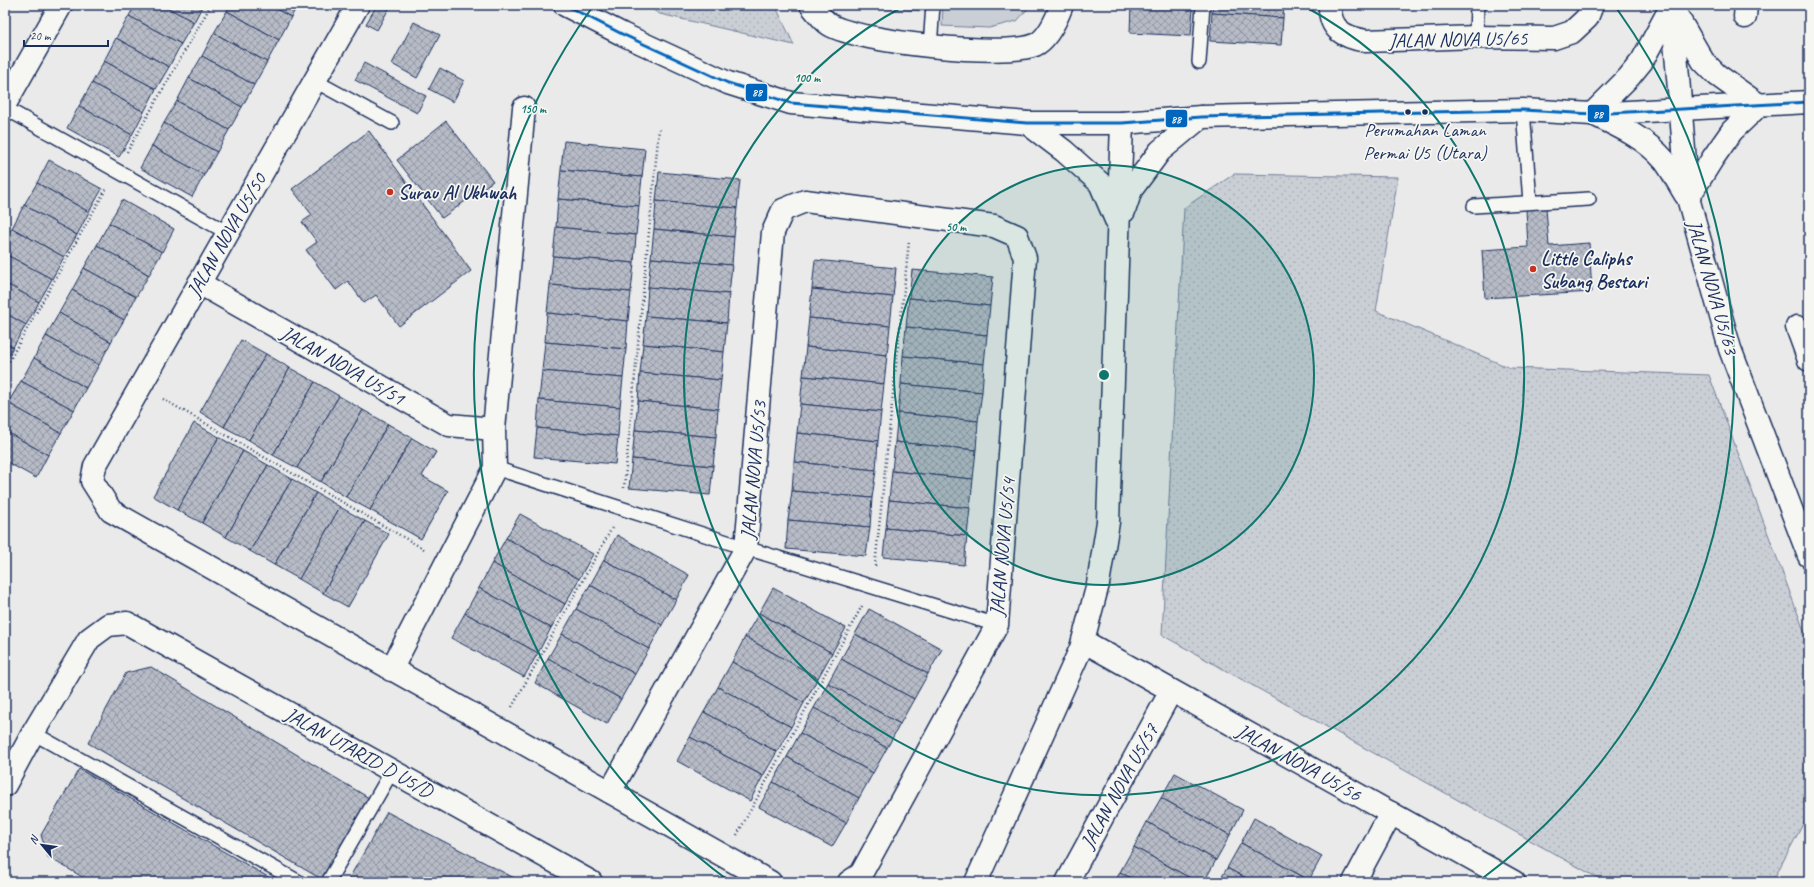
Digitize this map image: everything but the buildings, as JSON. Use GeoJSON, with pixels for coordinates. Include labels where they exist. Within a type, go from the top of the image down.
{"type":"FeatureCollection","features":[{"type":"Feature","properties":{"kind":"street"},"geometry":{"type":"LineString","coordinates":[[5,104],[61,5]]}},
{"type":"Feature","properties":{"kind":"street","name":"JALAN NOVA U5/50"},"geometry":{"type":"LineString","coordinates":[[358,5],[95,466],[92,481],[111,511],[391,670]]}},
{"type":"Feature","properties":{"kind":"street"},"geometry":{"type":"LineString","coordinates":[[565,5],[622,34],[728,83],[791,103],[851,110],[1027,124],[1122,122],[1201,117],[1524,110],[1592,114],[1809,102]]}},
{"type":"Feature","properties":{"kind":"street"},"geometry":{"type":"LineString","coordinates":[[811,5],[830,25],[859,34],[930,47],[1012,50],[1036,44],[1052,29],[1062,5]]}},
{"type":"Feature","properties":{"kind":"street","name":"JALAN NOVA U5/65"},"geometry":{"type":"LineString","coordinates":[[1330,5],[1330,15],[1334,26],[1342,34],[1366,41],[1476,38],[1554,38],[1572,32],[1587,18],[1592,5]]}},
{"type":"Feature","properties":{"kind":"street"},"geometry":{"type":"LineString","coordinates":[[1672,5],[1703,62],[1716,75],[1759,105]]}},
{"type":"Feature","properties":{"kind":"street"},"geometry":{"type":"LineString","coordinates":[[1592,114],[1629,77],[1642,60],[1672,5]]}},
{"type":"Feature","properties":{"kind":"street","name":"JALAN NOVA U5/63"},"geometry":{"type":"LineString","coordinates":[[1672,5],[1688,198],[1730,349],[1809,556]]}},
{"type":"Feature","properties":{"kind":"street"},"geometry":{"type":"LineString","coordinates":[[1592,114],[1624,128],[1644,140],[1664,160],[1688,198],[1732,131],[1759,105]]}},
{"type":"Feature","properties":{"kind":"street"},"geometry":{"type":"LineString","coordinates":[[524,108],[494,429],[495,468],[391,670],[770,882]]}},
{"type":"Feature","properties":{"kind":"street"},"geometry":{"type":"LineString","coordinates":[[1118,227],[1131,190],[1160,151],[1201,117]]}},
{"type":"Feature","properties":{"kind":"street"},"geometry":{"type":"LineString","coordinates":[[976,882],[1083,641],[1098,584],[1108,522],[1122,122]]}},
{"type":"Feature","properties":{"kind":"street"},"geometry":{"type":"LineString","coordinates":[[1027,124],[1064,151],[1100,183],[1118,227]]}},
{"type":"Feature","properties":{"kind":"street","name":"JALAN NOVA U5/53"},"geometry":{"type":"LineString","coordinates":[[610,792],[746,548],[774,232],[783,210],[805,201],[994,226],[1017,236],[1025,258]]}},
{"type":"Feature","properties":{"kind":"street","name":"JALAN NOVA U5/54"},"geometry":{"type":"LineString","coordinates":[[855,878],[997,625],[1025,258]]}},
{"type":"Feature","properties":{"kind":"street","name":"JALAN NOVA U5/51"},"geometry":{"type":"LineString","coordinates":[[199,283],[449,425],[494,429]]}},
{"type":"Feature","properties":{"kind":"street"},"geometry":{"type":"LineString","coordinates":[[1797,327],[1809,360]]}},
{"type":"Feature","properties":{"kind":"street","name":"JALAN UTARID D U5/D"},"geometry":{"type":"LineString","coordinates":[[33,733],[89,639],[108,625],[127,623],[591,882]]}},
{"type":"Feature","properties":{"kind":"street","name":"JALAN NOVA U5/56"},"geometry":{"type":"LineString","coordinates":[[1083,641],[1514,882]]}},
{"type":"Feature","properties":{"kind":"street","name":"JALAN NOVA U5/57"},"geometry":{"type":"LineString","coordinates":[[1067,882],[1171,691]]}},
{"type":"Feature","properties":{"kind":"street"},"geometry":{"type":"LineString","coordinates":[[5,785],[33,733]]}},
{"type":"Feature","properties":{"kind":"street"},"geometry":{"type":"LineString","coordinates":[[1354,882],[1391,813]]}},
{"type":"Feature","properties":{"kind":"lane"},"geometry":{"type":"LineString","coordinates":[[930,47],[933,5]]}},
{"type":"Feature","properties":{"kind":"lane"},"geometry":{"type":"LineString","coordinates":[[1200,62],[1203,5]]}},
{"type":"Feature","properties":{"kind":"lane"},"geometry":{"type":"LineString","coordinates":[[1476,38],[1477,5]]}},
{"type":"Feature","properties":{"kind":"lane"},"geometry":{"type":"LineString","coordinates":[[315,81],[392,124]]}},
{"type":"Feature","properties":{"kind":"lane"},"geometry":{"type":"LineString","coordinates":[[5,108],[228,233]]}},
{"type":"Feature","properties":{"kind":"lane"},"geometry":{"type":"LineString","coordinates":[[1524,110],[1530,202]]}},
{"type":"Feature","properties":{"kind":"lane"},"geometry":{"type":"LineString","coordinates":[[1474,206],[1589,199]]}},
{"type":"Feature","properties":{"kind":"lane"},"geometry":{"type":"LineString","coordinates":[[495,468],[746,548],[997,625]]}},
{"type":"Feature","properties":{"kind":"lane"},"geometry":{"type":"LineString","coordinates":[[33,733],[299,882]]}},
{"type":"Feature","properties":{"kind":"lane"},"geometry":{"type":"LineString","coordinates":[[328,882],[392,771]]}},
{"type":"Feature","properties":{"kind":"path"},"geometry":{"type":"LineString","coordinates":[[499,730],[622,509],[659,129]]}},
{"type":"Feature","properties":{"kind":"path"},"geometry":{"type":"LineString","coordinates":[[725,857],[873,587],[912,215]]}},
{"type":"Feature","properties":{"kind":"path"},"geometry":{"type":"LineString","coordinates":[[140,386],[447,562]]}},
{"type":"Feature","properties":{"kind":"shaded area"},"geometry":{"type":"Polygon","coordinates":[[[644,5],[775,5],[794,45],[660,14],[644,5]]]}},
{"type":"Feature","properties":{"kind":"shaded area"},"geometry":{"type":"Polygon","coordinates":[[[851,5],[923,5],[923,11],[853,7],[851,5]]]}},
{"type":"Feature","properties":{"kind":"shaded area"},"geometry":{"type":"Polygon","coordinates":[[[943,5],[1031,5],[1017,21],[989,28],[942,26],[943,5]]]}},
{"type":"Feature","properties":{"kind":"shaded area"},"geometry":{"type":"Polygon","coordinates":[[[1234,174],[1398,177],[1376,311],[1510,368],[1709,375],[1809,644],[1809,813],[1772,882],[1605,882],[1162,635],[1184,208],[1234,174]]]}},
{"type":"Feature","properties":{"kind":"transit line","name":"88"},"geometry":{"type":"LineString","coordinates":[[565,5],[622,34],[728,83],[791,103],[1027,123],[1122,123],[1201,117],[1523,110],[1592,114],[1809,102]]}},
{"type":"Feature","properties":{"kind":"place","name":"Perumahan Laman Permai U5 (Utara)"},"geometry":{"type":"Point","coordinates":[1425,112]}},
{"type":"Feature","properties":{"kind":"place","name":"Surau Al Ukhwah"},"geometry":{"type":"Point","coordinates":[390,192]}},
{"type":"Feature","properties":{"kind":"place","name":"Little Caliphs Subang Bestari"},"geometry":{"type":"Point","coordinates":[1533,269]}}]}
